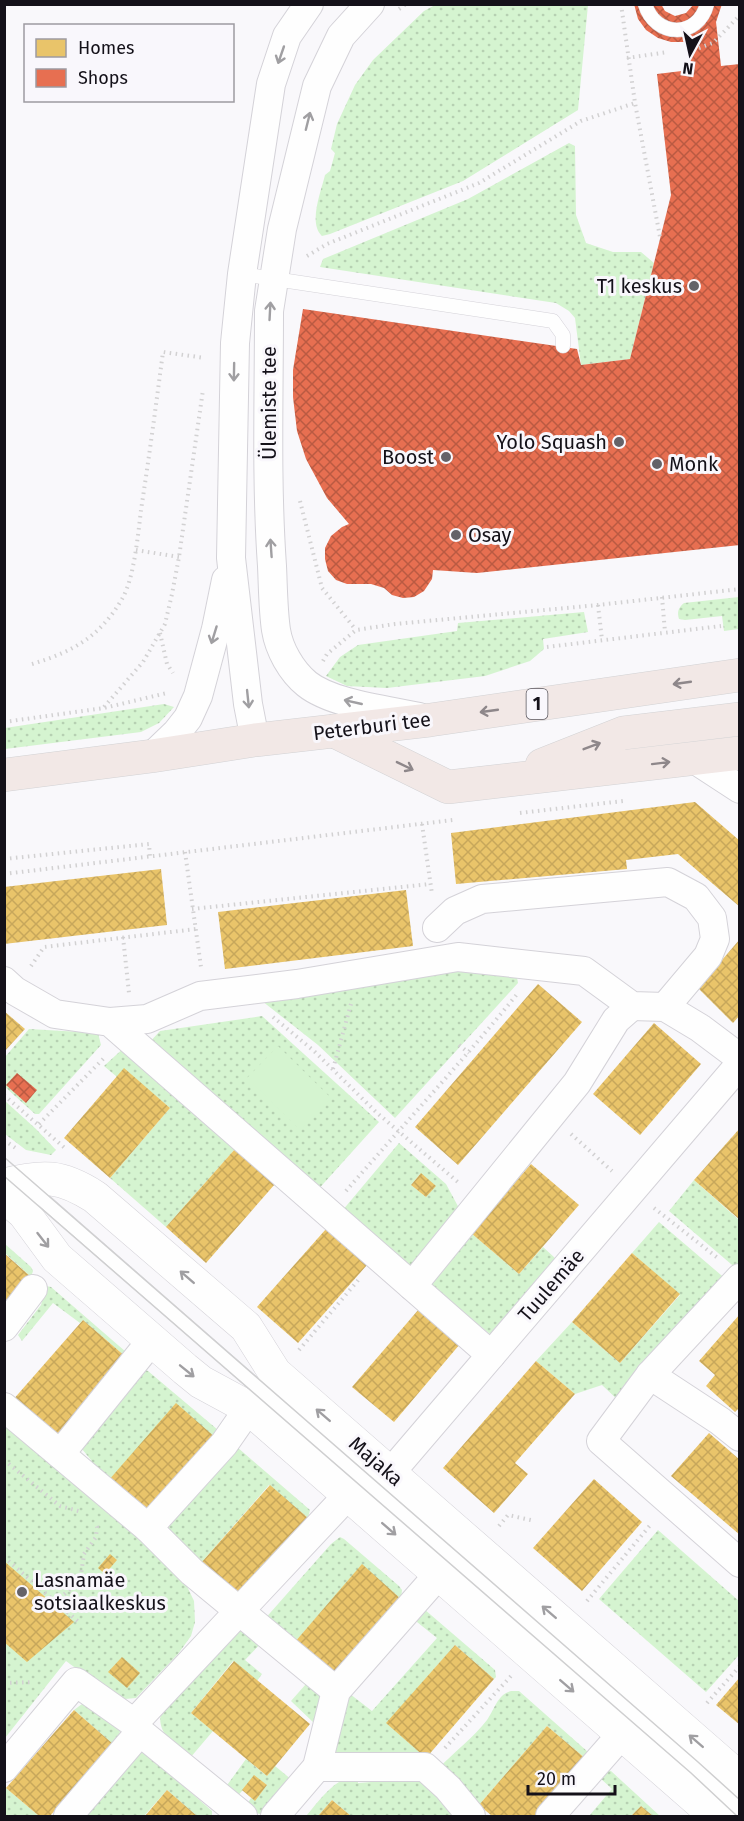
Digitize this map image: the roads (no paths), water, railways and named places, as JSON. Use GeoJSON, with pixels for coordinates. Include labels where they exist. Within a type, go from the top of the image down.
{"type":"FeatureCollection","features":[{"type":"Feature","properties":{"kind":"highway","name":"Peterburi tee"},"geometry":{"type":"LineString","coordinates":[[4,774],[152,756],[255,740],[430,720],[740,675]]}},
{"type":"Feature","properties":{"kind":"highway"},"geometry":{"type":"LineString","coordinates":[[498,782],[623,734],[740,719]]}},
{"type":"Feature","properties":{"kind":"highway"},"geometry":{"type":"LineString","coordinates":[[334,731],[448,787],[740,753]]}},
{"type":"Feature","properties":{"kind":"street","name":"Ülemiste tee"},"geometry":{"type":"LineString","coordinates":[[255,740],[248,704],[231,558],[235,362],[242,274],[271,84],[287,36],[309,4]]}},
{"type":"Feature","properties":{"kind":"street","name":"Ülemiste tee"},"geometry":{"type":"LineString","coordinates":[[370,4],[341,36],[317,86],[282,229],[273,278],[269,311],[269,527],[276,630],[282,651],[296,674],[321,693],[339,700],[430,720]]}},
{"type":"Feature","properties":{"kind":"street","name":"Ülemiste tee"},"geometry":{"type":"LineString","coordinates":[[152,756],[188,718],[198,696],[216,629],[231,558]]}},
{"type":"Feature","properties":{"kind":"street"},"geometry":{"type":"LineString","coordinates":[[694,759],[740,789]]}},
{"type":"Feature","properties":{"kind":"street"},"geometry":{"type":"LineString","coordinates":[[436,928],[455,911],[482,900],[668,882],[696,897],[712,918],[715,939],[708,956],[665,1008]]}},
{"type":"Feature","properties":{"kind":"street"},"geometry":{"type":"LineString","coordinates":[[10,986],[56,1014],[122,1026],[204,996],[360,974],[458,957],[542,965],[584,971],[632,1006],[665,1008],[700,1028],[740,1058]]}},
{"type":"Feature","properties":{"kind":"street"},"geometry":{"type":"LineString","coordinates":[[412,1286],[577,1083],[616,1020],[632,1006]]}},
{"type":"Feature","properties":{"kind":"street"},"geometry":{"type":"LineString","coordinates":[[122,1026],[378,1257],[491,1355]]}},
{"type":"Feature","properties":{"kind":"street","name":"Tuulemäe"},"geometry":{"type":"LineString","coordinates":[[68,1816],[137,1728],[240,1610],[369,1490],[491,1355],[740,1064]]}},
{"type":"Feature","properties":{"kind":"street","name":"Majaka"},"geometry":{"type":"LineString","coordinates":[[733,1805],[454,1557],[369,1490],[249,1408],[201,1382],[152,1341],[57,1258],[24,1213],[10,1187],[47,1178],[62,1180],[81,1188],[94,1197],[246,1327],[275,1373],[369,1490],[454,1557],[637,1718],[733,1805]]}},
{"type":"Feature","properties":{"kind":"street"},"geometry":{"type":"LineString","coordinates":[[730,1269],[602,1441],[740,1563]]}},
{"type":"Feature","properties":{"kind":"street"},"geometry":{"type":"LineString","coordinates":[[4,1327],[33,1289]]}},
{"type":"Feature","properties":{"kind":"street"},"geometry":{"type":"LineString","coordinates":[[60,1454],[152,1341]]}},
{"type":"Feature","properties":{"kind":"street"},"geometry":{"type":"LineString","coordinates":[[650,1375],[720,1421],[740,1437]]}},
{"type":"Feature","properties":{"kind":"street"},"geometry":{"type":"LineString","coordinates":[[4,1407],[148,1528],[192,1572],[336,1691]]}},
{"type":"Feature","properties":{"kind":"street"},"geometry":{"type":"LineString","coordinates":[[148,1528],[224,1444],[249,1408]]}},
{"type":"Feature","properties":{"kind":"street"},"geometry":{"type":"LineString","coordinates":[[275,1816],[317,1767],[336,1691],[454,1557]]}},
{"type":"Feature","properties":{"kind":"street"},"geometry":{"type":"LineString","coordinates":[[4,1768],[76,1682],[137,1728],[237,1815]]}},
{"type":"Feature","properties":{"kind":"street"},"geometry":{"type":"LineString","coordinates":[[550,1816],[637,1718]]}},
{"type":"Feature","properties":{"kind":"street"},"geometry":{"type":"LineString","coordinates":[[317,1767],[425,1767],[448,1788],[471,1816]]}},
{"type":"Feature","properties":{"kind":"lane"},"geometry":{"type":"LineString","coordinates":[[645,4],[647,12],[658,25],[674,30],[691,27],[698,22],[708,4]]}},
{"type":"Feature","properties":{"kind":"lane"},"geometry":{"type":"LineString","coordinates":[[242,274],[553,321],[563,335],[563,346]]}},
{"type":"Feature","properties":{"kind":"tram line"},"geometry":{"type":"LineString","coordinates":[[4,1157],[740,1800]]}},
{"type":"Feature","properties":{"kind":"tram line"},"geometry":{"type":"LineString","coordinates":[[4,1176],[691,1773],[737,1816]]}},
{"type":"Feature","properties":{"kind":"place","name":"T1 keskus"},"geometry":{"type":"Point","coordinates":[694,286]}},
{"type":"Feature","properties":{"kind":"place","name":"Yolo Squash"},"geometry":{"type":"Point","coordinates":[619,442]}},
{"type":"Feature","properties":{"kind":"place","name":"Boost"},"geometry":{"type":"Point","coordinates":[446,457]}},
{"type":"Feature","properties":{"kind":"place","name":"Monk"},"geometry":{"type":"Point","coordinates":[657,464]}},
{"type":"Feature","properties":{"kind":"place","name":"Osay"},"geometry":{"type":"Point","coordinates":[456,535]}},
{"type":"Feature","properties":{"kind":"place","name":"Lasnamäe sotsiaalkeskus"},"geometry":{"type":"Point","coordinates":[22,1592]}}]}
